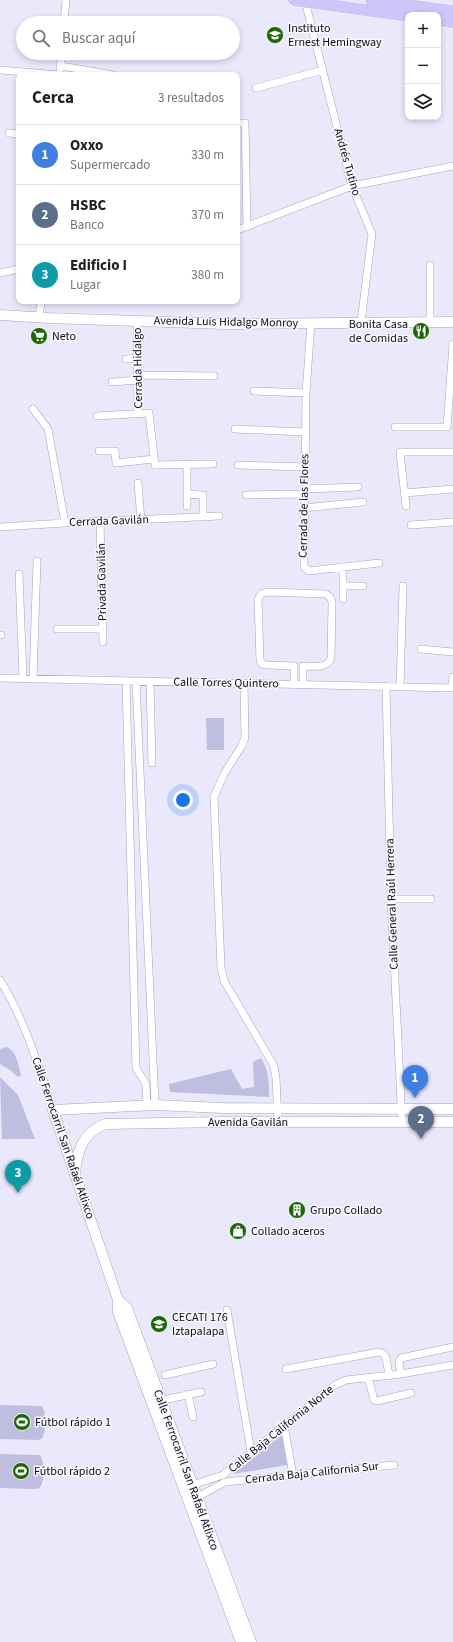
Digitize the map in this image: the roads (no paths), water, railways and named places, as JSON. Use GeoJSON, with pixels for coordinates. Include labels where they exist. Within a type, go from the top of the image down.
{"type":"FeatureCollection","features":[{"type":"Feature","properties":{"kind":"main road"},"geometry":{"type":"LineString","coordinates":[[371,0],[453,11]]}},
{"type":"Feature","properties":{"kind":"main road"},"geometry":{"type":"LineString","coordinates":[[299,1],[405,16]]}},
{"type":"Feature","properties":{"kind":"main road"},"geometry":{"type":"LineString","coordinates":[[441,20],[453,22]]}},
{"type":"Feature","properties":{"kind":"main road","name":"Avenida Luis Hidalgo Monroy"},"geometry":{"type":"LineString","coordinates":[[0,315],[39,318],[226,324],[453,322]]}},
{"type":"Feature","properties":{"kind":"main road","name":"Avenida Gavilán"},"geometry":{"type":"LineString","coordinates":[[53,1110],[151,1105],[278,1108],[453,1109]]}},
{"type":"Feature","properties":{"kind":"main road","name":"Calle Ferrocarril San Rafaél Atlixco"},"geometry":{"type":"LineString","coordinates":[[53,1110],[118,1300],[118,1312],[188,1488],[241,1642]]}},
{"type":"Feature","properties":{"kind":"main road","name":"Avenida Gavilán"},"geometry":{"type":"LineString","coordinates":[[75,1173],[81,1144],[98,1127],[105,1124],[224,1122],[453,1122]]}},
{"type":"Feature","properties":{"kind":"main road","name":"Calle Ferrocarril San Rafaél Atlixco"},"geometry":{"type":"LineString","coordinates":[[192,1501],[251,1642]]}},
{"type":"Feature","properties":{"kind":"street"},"geometry":{"type":"LineString","coordinates":[[65,16],[66,0]]}},
{"type":"Feature","properties":{"kind":"street","name":"Andrés Tutino"},"geometry":{"type":"LineString","coordinates":[[299,1],[323,70],[352,186],[372,234],[361,322]]}},
{"type":"Feature","properties":{"kind":"street"},"geometry":{"type":"LineString","coordinates":[[60,72],[61,60]]}},
{"type":"Feature","properties":{"kind":"street"},"geometry":{"type":"LineString","coordinates":[[61,66],[96,72]]}},
{"type":"Feature","properties":{"kind":"street"},"geometry":{"type":"LineString","coordinates":[[0,70],[24,72]]}},
{"type":"Feature","properties":{"kind":"street"},"geometry":{"type":"LineString","coordinates":[[256,88],[323,70]]}},
{"type":"Feature","properties":{"kind":"street"},"geometry":{"type":"LineString","coordinates":[[240,123],[246,123],[247,227]]}},
{"type":"Feature","properties":{"kind":"street"},"geometry":{"type":"LineString","coordinates":[[9,133],[16,134]]}},
{"type":"Feature","properties":{"kind":"street"},"geometry":{"type":"LineString","coordinates":[[240,229],[352,186],[453,166]]}},
{"type":"Feature","properties":{"kind":"street"},"geometry":{"type":"LineString","coordinates":[[430,265],[430,322]]}},
{"type":"Feature","properties":{"kind":"street"},"geometry":{"type":"LineString","coordinates":[[0,273],[16,270]]}},
{"type":"Feature","properties":{"kind":"street"},"geometry":{"type":"LineString","coordinates":[[39,318],[41,304]]}},
{"type":"Feature","properties":{"kind":"street","name":"Cerrada Hidalgo"},"geometry":{"type":"LineString","coordinates":[[137,321],[138,414],[149,413],[154,459]]}},
{"type":"Feature","properties":{"kind":"street","name":"Cerrada de las Flores"},"geometry":{"type":"LineString","coordinates":[[311,323],[306,393],[304,567],[309,571],[379,564]]}},
{"type":"Feature","properties":{"kind":"street"},"geometry":{"type":"LineString","coordinates":[[395,427],[447,427],[453,345]]}},
{"type":"Feature","properties":{"kind":"street"},"geometry":{"type":"LineString","coordinates":[[126,359],[137,358]]}},
{"type":"Feature","properties":{"kind":"street"},"geometry":{"type":"LineString","coordinates":[[112,382],[137,378],[214,376]]}},
{"type":"Feature","properties":{"kind":"street"},"geometry":{"type":"LineString","coordinates":[[254,391],[306,393]]}},
{"type":"Feature","properties":{"kind":"street"},"geometry":{"type":"LineString","coordinates":[[33,409],[48,430],[65,523]]}},
{"type":"Feature","properties":{"kind":"street"},"geometry":{"type":"LineString","coordinates":[[97,416],[138,414]]}},
{"type":"Feature","properties":{"kind":"street"},"geometry":{"type":"LineString","coordinates":[[235,430],[305,432]]}},
{"type":"Feature","properties":{"kind":"street"},"geometry":{"type":"LineString","coordinates":[[99,451],[115,450],[116,462],[154,459],[155,465],[213,464]]}},
{"type":"Feature","properties":{"kind":"street"},"geometry":{"type":"LineString","coordinates":[[406,506],[400,452],[453,452]]}},
{"type":"Feature","properties":{"kind":"street"},"geometry":{"type":"LineString","coordinates":[[187,464],[187,506]]}},
{"type":"Feature","properties":{"kind":"street"},"geometry":{"type":"LineString","coordinates":[[238,465],[305,467]]}},
{"type":"Feature","properties":{"kind":"street"},"geometry":{"type":"LineString","coordinates":[[138,483],[141,520]]}},
{"type":"Feature","properties":{"kind":"street"},"geometry":{"type":"LineString","coordinates":[[246,495],[305,492],[358,487]]}},
{"type":"Feature","properties":{"kind":"street"},"geometry":{"type":"LineString","coordinates":[[404,493],[453,489]]}},
{"type":"Feature","properties":{"kind":"street"},"geometry":{"type":"LineString","coordinates":[[187,494],[203,495],[203,517]]}},
{"type":"Feature","properties":{"kind":"street"},"geometry":{"type":"LineString","coordinates":[[304,508],[362,502]]}},
{"type":"Feature","properties":{"kind":"street","name":"Cerrada Gavilán"},"geometry":{"type":"LineString","coordinates":[[0,527],[219,516]]}},
{"type":"Feature","properties":{"kind":"street","name":"Privada Gavilán"},"geometry":{"type":"LineString","coordinates":[[100,521],[103,642]]}},
{"type":"Feature","properties":{"kind":"street"},"geometry":{"type":"LineString","coordinates":[[411,525],[453,522]]}},
{"type":"Feature","properties":{"kind":"street"},"geometry":{"type":"LineString","coordinates":[[33,679],[38,561]]}},
{"type":"Feature","properties":{"kind":"street"},"geometry":{"type":"LineString","coordinates":[[343,567],[343,599]]}},
{"type":"Feature","properties":{"kind":"street"},"geometry":{"type":"LineString","coordinates":[[18,574],[23,678]]}},
{"type":"Feature","properties":{"kind":"street"},"geometry":{"type":"LineString","coordinates":[[343,586],[362,586]]}},
{"type":"Feature","properties":{"kind":"street"},"geometry":{"type":"LineString","coordinates":[[400,687],[403,586]]}},
{"type":"Feature","properties":{"kind":"street"},"geometry":{"type":"LineString","coordinates":[[294,684],[294,666],[267,665],[262,664],[260,660],[258,599],[261,594],[267,592],[326,594],[330,597],[332,602],[331,659],[323,666],[303,666],[303,684]]}},
{"type":"Feature","properties":{"kind":"street"},"geometry":{"type":"LineString","coordinates":[[57,629],[103,629]]}},
{"type":"Feature","properties":{"kind":"street"},"geometry":{"type":"LineString","coordinates":[[421,649],[453,652]]}},
{"type":"Feature","properties":{"kind":"street"},"geometry":{"type":"LineString","coordinates":[[453,677],[453,688]]}},
{"type":"Feature","properties":{"kind":"street","name":"Calle Torres Quintero"},"geometry":{"type":"LineString","coordinates":[[0,678],[453,688]]}},
{"type":"Feature","properties":{"kind":"street"},"geometry":{"type":"LineString","coordinates":[[126,681],[136,1068],[146,1084],[151,1105]]}},
{"type":"Feature","properties":{"kind":"street"},"geometry":{"type":"LineString","coordinates":[[136,681],[151,1105]]}},
{"type":"Feature","properties":{"kind":"street"},"geometry":{"type":"LineString","coordinates":[[150,681],[152,763]]}},
{"type":"Feature","properties":{"kind":"street"},"geometry":{"type":"LineString","coordinates":[[244,683],[245,738],[224,774],[214,797],[220,967],[224,981],[274,1066],[278,1122]]}},
{"type":"Feature","properties":{"kind":"street","name":"Calle General Raúl Herrera"},"geometry":{"type":"LineString","coordinates":[[386,686],[391,899],[402,1122]]}},
{"type":"Feature","properties":{"kind":"street"},"geometry":{"type":"LineString","coordinates":[[391,899],[431,899]]}},
{"type":"Feature","properties":{"kind":"street","name":"Calle Ferrocarril San Rafaél Atlixco"},"geometry":{"type":"LineString","coordinates":[[0,980],[11,998],[30,1041],[53,1110]]}},
{"type":"Feature","properties":{"kind":"street"},"geometry":{"type":"LineString","coordinates":[[227,1310],[251,1452]]}},
{"type":"Feature","properties":{"kind":"street"},"geometry":{"type":"LineString","coordinates":[[401,1374],[399,1362],[401,1358],[453,1346]]}},
{"type":"Feature","properties":{"kind":"street"},"geometry":{"type":"LineString","coordinates":[[286,1369],[382,1352],[386,1358],[390,1376]]}},
{"type":"Feature","properties":{"kind":"street"},"geometry":{"type":"LineString","coordinates":[[165,1376],[213,1364]]}},
{"type":"Feature","properties":{"kind":"street","name":"Calle Baja California Norte"},"geometry":{"type":"LineString","coordinates":[[188,1488],[224,1478],[251,1452],[335,1385],[346,1380],[390,1376],[453,1366]]}},
{"type":"Feature","properties":{"kind":"street"},"geometry":{"type":"LineString","coordinates":[[368,1378],[374,1400],[377,1401],[411,1394]]}},
{"type":"Feature","properties":{"kind":"street"},"geometry":{"type":"LineString","coordinates":[[168,1399],[201,1392]]}},
{"type":"Feature","properties":{"kind":"street"},"geometry":{"type":"LineString","coordinates":[[188,1394],[193,1417]]}},
{"type":"Feature","properties":{"kind":"street"},"geometry":{"type":"LineString","coordinates":[[284,1425],[293,1475]]}},
{"type":"Feature","properties":{"kind":"street","name":"Cerrada Baja California Sur"},"geometry":{"type":"LineString","coordinates":[[192,1501],[224,1478],[293,1475],[394,1465]]}},
{"type":"Feature","properties":{"kind":"place","name":"Instituto Ernest Hemingway"},"geometry":{"type":"Point","coordinates":[275,35]}},
{"type":"Feature","properties":{"kind":"place","name":"Bonita Casa de Comidas"},"geometry":{"type":"Point","coordinates":[421,331]}},
{"type":"Feature","properties":{"kind":"place","name":"Neto"},"geometry":{"type":"Point","coordinates":[39,336]}},
{"type":"Feature","properties":{"kind":"place","name":"Oxxo"},"geometry":{"type":"Point","coordinates":[415,1098]}},
{"type":"Feature","properties":{"kind":"place","name":"HSBC"},"geometry":{"type":"Point","coordinates":[421,1139]}},
{"type":"Feature","properties":{"kind":"place","name":"Edificio I"},"geometry":{"type":"Point","coordinates":[18,1193]}},
{"type":"Feature","properties":{"kind":"place","name":"Grupo Collado"},"geometry":{"type":"Point","coordinates":[297,1210]}},
{"type":"Feature","properties":{"kind":"place","name":"Collado aceros"},"geometry":{"type":"Point","coordinates":[238,1231]}},
{"type":"Feature","properties":{"kind":"place","name":"CECATI 176 Iztapalapa"},"geometry":{"type":"Point","coordinates":[159,1324]}},
{"type":"Feature","properties":{"kind":"place","name":"Fútbol rápido 1"},"geometry":{"type":"Point","coordinates":[22,1422]}},
{"type":"Feature","properties":{"kind":"place","name":"Fútbol rápido 2"},"geometry":{"type":"Point","coordinates":[21,1471]}}]}
